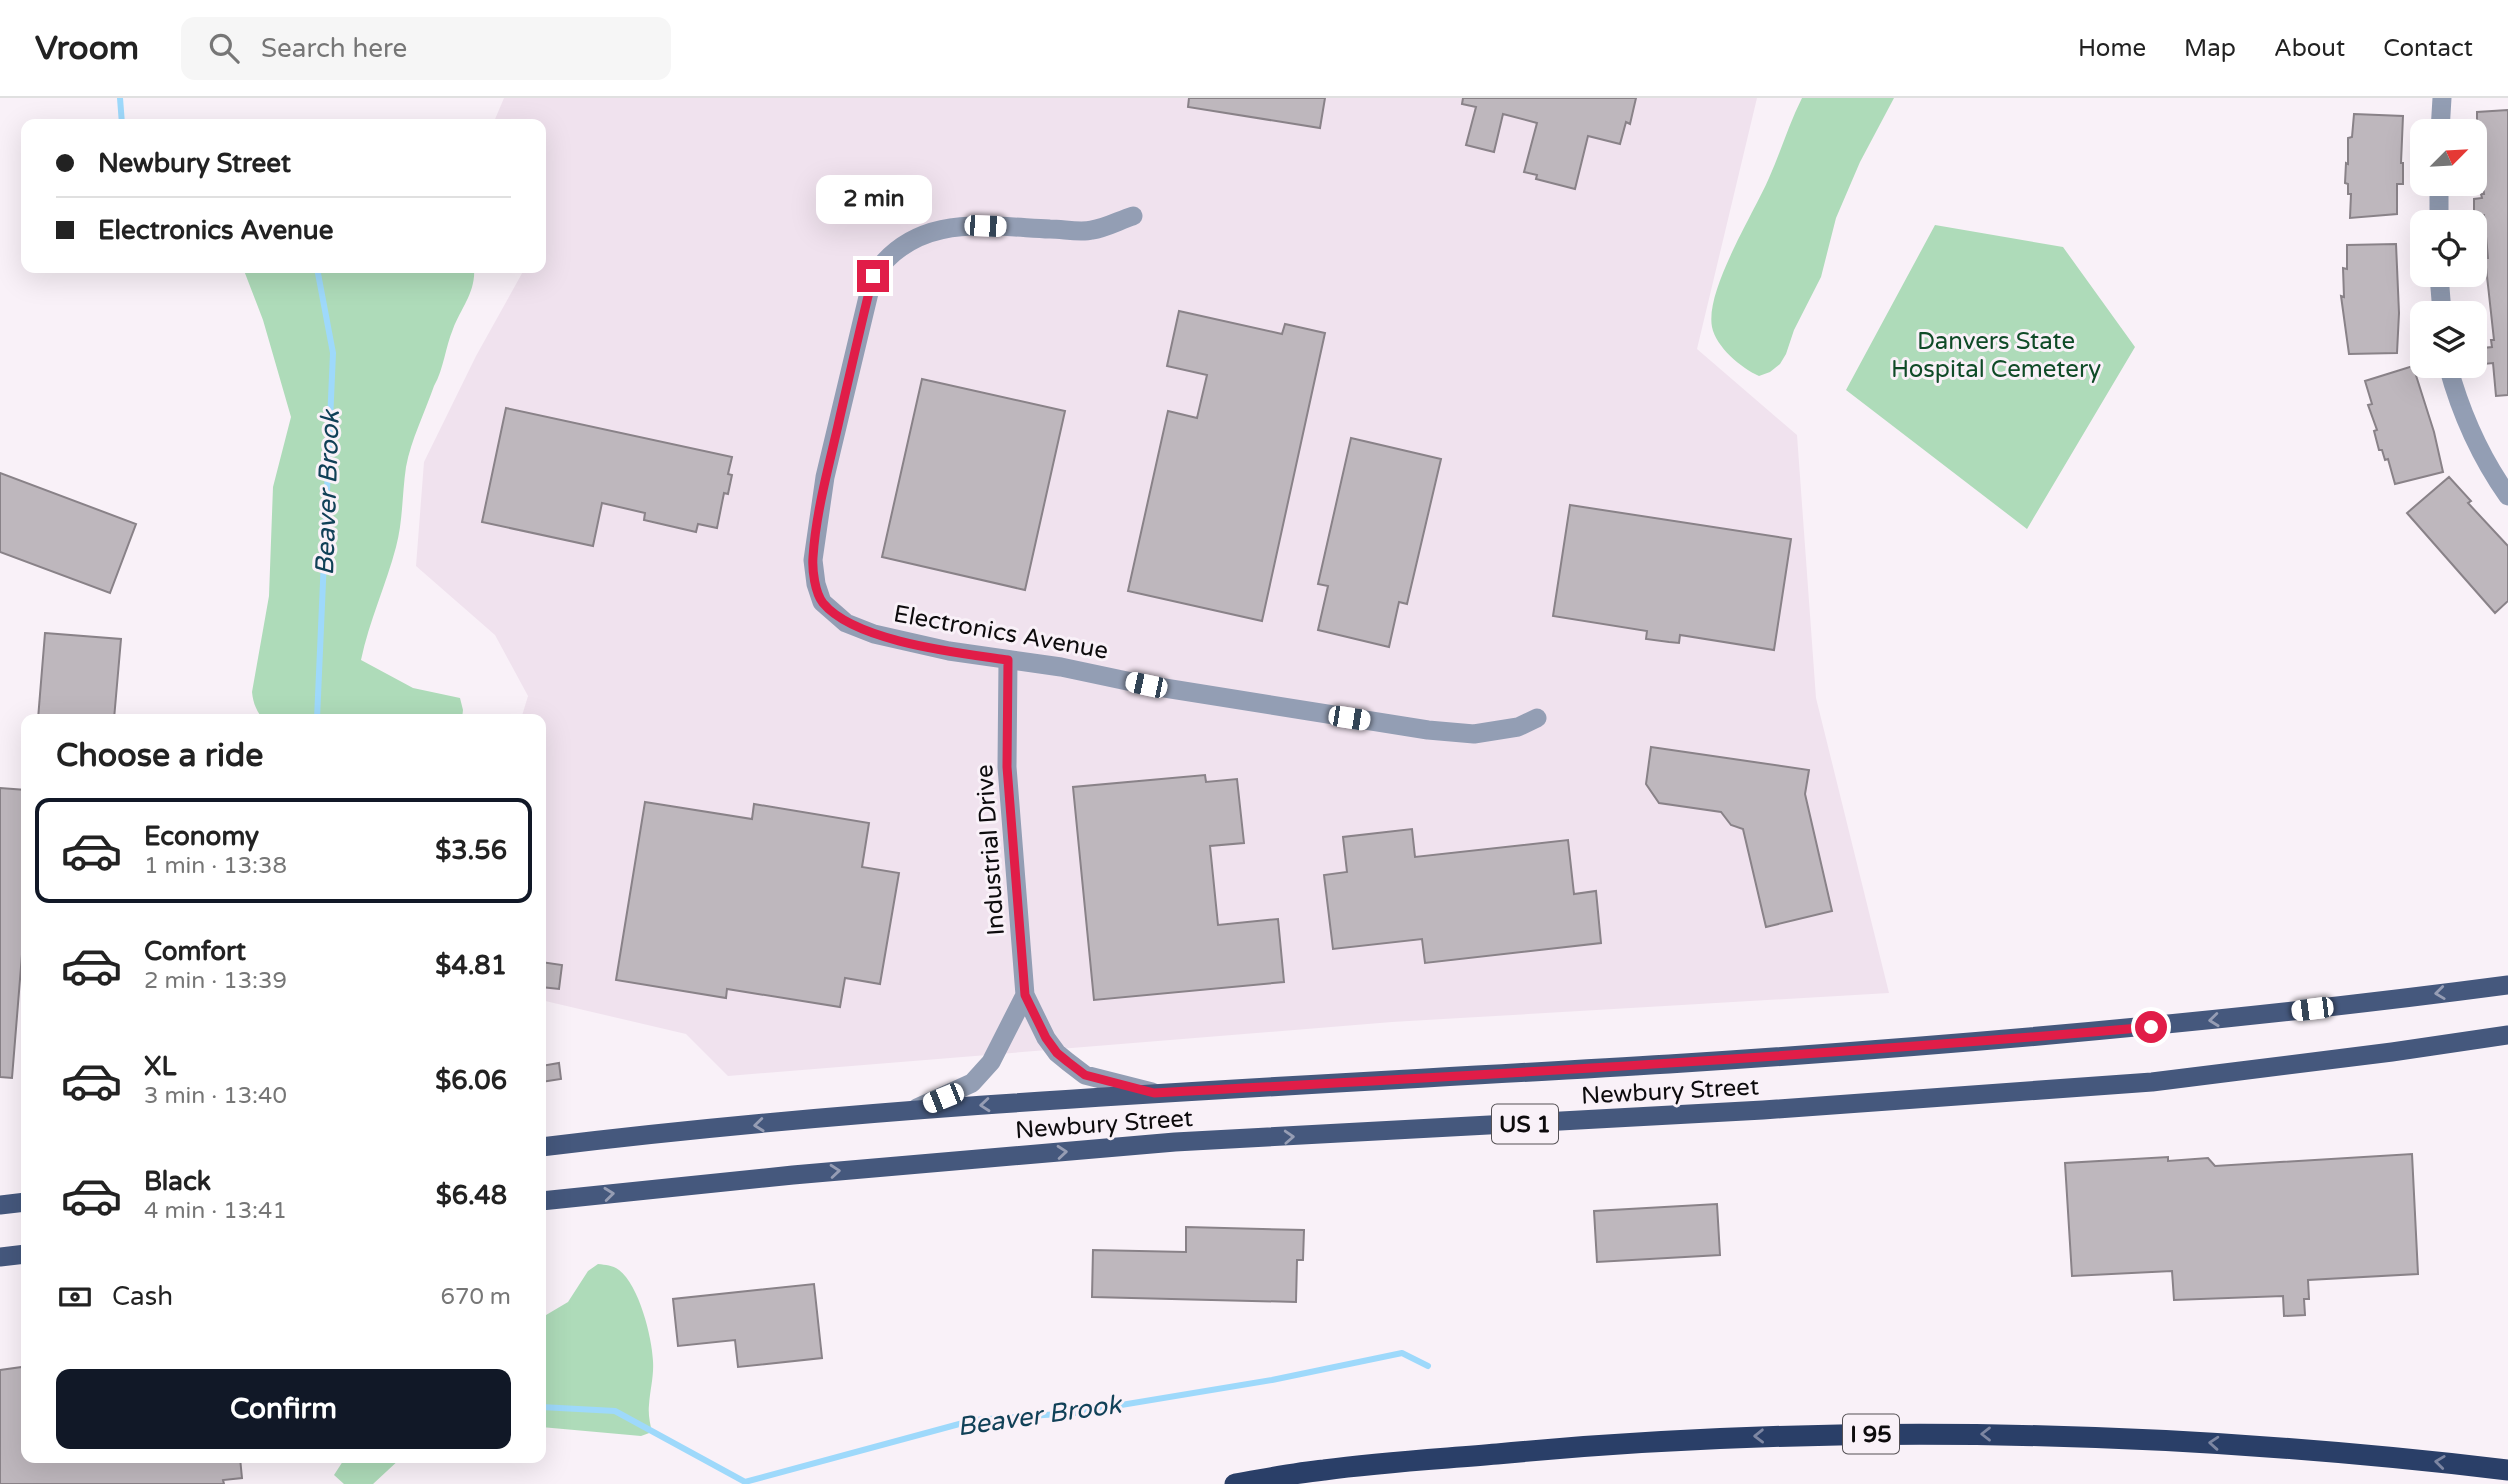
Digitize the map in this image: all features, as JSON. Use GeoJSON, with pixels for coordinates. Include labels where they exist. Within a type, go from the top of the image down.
{"type":"FeatureCollection","features":[{"type":"Feature","properties":{"kind":"highway","name":"I 95"},"geometry":{"type":"LineString","coordinates":[[1236,1484],[1325,1469],[1587,1445],[1738,1436],[1901,1433],[2164,1439],[2400,1458],[2508,1470]]}},
{"type":"Feature","properties":{"kind":"main road","name":"Newbury Street"},"geometry":{"type":"LineString","coordinates":[[546,1147],[908,1112],[1154,1093],[1921,1047],[2151,1027],[2508,985]]}},
{"type":"Feature","properties":{"kind":"main road","name":"Newbury Street"},"geometry":{"type":"LineString","coordinates":[[546,1200],[793,1175],[1175,1142],[1763,1110],[2152,1082],[2508,1035]]}},
{"type":"Feature","properties":{"kind":"main road"},"geometry":{"type":"LineString","coordinates":[[0,1205],[21,1203]]}},
{"type":"Feature","properties":{"kind":"main road"},"geometry":{"type":"LineString","coordinates":[[0,1257],[21,1255]]}},
{"type":"Feature","properties":{"kind":"street"},"geometry":{"type":"LineString","coordinates":[[2441,119],[2442,98]]}},
{"type":"Feature","properties":{"kind":"street","name":"Electronics Avenue"},"geometry":{"type":"LineString","coordinates":[[1133,215],[1091,231],[963,225],[942,228],[917,237],[884,260],[873,276],[825,477],[813,560],[822,602],[846,623],[874,634],[949,651],[1428,730],[1474,734],[1518,727],[1537,718]]}},
{"type":"Feature","properties":{"kind":"street"},"geometry":{"type":"LineString","coordinates":[[2451,378],[2473,439],[2489,470],[2508,496]]}},
{"type":"Feature","properties":{"kind":"street","name":"Industrial Drive"},"geometry":{"type":"LineString","coordinates":[[1008,660],[1007,767],[1025,995],[1046,1038],[1057,1053],[1085,1075],[1154,1093]]}},
{"type":"Feature","properties":{"kind":"street"},"geometry":{"type":"LineString","coordinates":[[908,1112],[972,1083],[990,1062],[1025,995]]}},
{"type":"Feature","properties":{"kind":"shaded area"},"geometry":{"type":"Polygon","coordinates":[[[504,98],[1757,98],[1697,349],[1797,435],[1816,698],[1889,993],[1392,1022],[728,1076],[686,1034],[546,1001],[546,714],[523,714],[528,696],[495,635],[416,566],[424,462],[476,356],[522,273],[546,273],[546,119],[495,119],[504,98]]]}},
{"type":"Feature","properties":{"kind":"green space"},"geometry":{"type":"Polygon","coordinates":[[[1802,98],[1894,98],[1860,162],[1836,218],[1821,277],[1794,330],[1786,354],[1780,364],[1759,376],[1737,362],[1718,342],[1712,327],[1712,311],[1723,273],[1769,178],[1802,98]]]}},
{"type":"Feature","properties":{"kind":"green space","name":"Danvers State Hospital Cemetery"},"geometry":{"type":"Polygon","coordinates":[[[1935,225],[2063,247],[2135,347],[2027,529],[1846,390],[1935,225]]]}},
{"type":"Feature","properties":{"kind":"green space"},"geometry":{"type":"Polygon","coordinates":[[[245,273],[474,273],[473,285],[453,329],[408,457],[396,547],[361,660],[413,688],[460,698],[463,714],[260,714],[257,710],[252,692],[269,596],[273,487],[291,417],[263,320],[245,273]]]}},
{"type":"Feature","properties":{"kind":"green space"},"geometry":{"type":"Polygon","coordinates":[[[598,1264],[619,1270],[633,1287],[647,1326],[653,1361],[649,1408],[652,1432],[641,1436],[546,1427],[546,1315],[568,1302],[588,1271],[598,1264]]]}},
{"type":"Feature","properties":{"kind":"green space"},"geometry":{"type":"Polygon","coordinates":[[[342,1463],[396,1463],[373,1484],[344,1484],[334,1475],[342,1463]]]}},
{"type":"Feature","properties":{"kind":"building"},"geometry":{"type":"Polygon","coordinates":[[[1189,98],[1325,98],[1320,128],[1188,107],[1189,98]]]}},
{"type":"Feature","properties":{"kind":"building"},"geometry":{"type":"Polygon","coordinates":[[[1463,98],[1636,98],[1630,124],[1626,122],[1620,144],[1588,136],[1575,189],[1536,179],[1537,175],[1524,172],[1537,123],[1503,114],[1494,152],[1466,145],[1476,107],[1462,104],[1463,98]]]}},
{"type":"Feature","properties":{"kind":"building"},"geometry":{"type":"Polygon","coordinates":[[[2508,110],[2508,395],[2496,396],[2493,363],[2487,364],[2487,348],[2492,347],[2491,340],[2494,340],[2487,276],[2487,210],[2474,210],[2474,199],[2487,196],[2487,119],[2477,119],[2477,112],[2508,110]]]}},
{"type":"Feature","properties":{"kind":"building"},"geometry":{"type":"Polygon","coordinates":[[[2354,114],[2403,116],[2403,184],[2397,184],[2397,214],[2350,218],[2351,194],[2348,194],[2348,184],[2345,183],[2348,138],[2352,137],[2354,114]]]}},
{"type":"Feature","properties":{"kind":"building"},"geometry":{"type":"Polygon","coordinates":[[[2396,244],[2399,313],[2397,353],[2349,354],[2341,296],[2344,297],[2343,268],[2347,269],[2347,245],[2396,244]]]}},
{"type":"Feature","properties":{"kind":"building"},"geometry":{"type":"Polygon","coordinates":[[[1179,311],[1282,334],[1285,324],[1325,333],[1262,621],[1128,591],[1168,411],[1197,418],[1207,375],[1167,366],[1179,311]]]}},
{"type":"Feature","properties":{"kind":"building"},"geometry":{"type":"Polygon","coordinates":[[[2410,367],[2410,378],[2417,378],[2434,432],[2443,472],[2395,484],[2388,459],[2385,460],[2382,450],[2379,450],[2374,431],[2377,430],[2368,405],[2372,404],[2365,381],[2410,367]]]}},
{"type":"Feature","properties":{"kind":"building"},"geometry":{"type":"Polygon","coordinates":[[[922,379],[1065,411],[1025,590],[882,557],[922,379]]]}},
{"type":"Feature","properties":{"kind":"building"},"geometry":{"type":"Polygon","coordinates":[[[506,408],[732,457],[728,474],[732,475],[728,494],[724,493],[717,528],[698,524],[696,532],[644,520],[645,513],[602,503],[593,546],[482,522],[506,408]]]}},
{"type":"Feature","properties":{"kind":"building"},"geometry":{"type":"Polygon","coordinates":[[[1351,438],[1441,459],[1407,604],[1399,602],[1389,647],[1318,630],[1328,586],[1318,584],[1351,438]]]}},
{"type":"Feature","properties":{"kind":"building"},"geometry":{"type":"Polygon","coordinates":[[[0,473],[136,524],[110,593],[0,552],[0,473]]]}},
{"type":"Feature","properties":{"kind":"building"},"geometry":{"type":"Polygon","coordinates":[[[2449,477],[2471,501],[2468,503],[2508,546],[2508,601],[2495,613],[2407,513],[2449,477]]]}},
{"type":"Feature","properties":{"kind":"building"},"geometry":{"type":"Polygon","coordinates":[[[1570,505],[1791,539],[1774,650],[1680,635],[1679,643],[1646,639],[1647,631],[1553,616],[1570,505]]]}},
{"type":"Feature","properties":{"kind":"building"},"geometry":{"type":"Polygon","coordinates":[[[45,633],[121,639],[114,714],[38,714],[45,633]]]}},
{"type":"Feature","properties":{"kind":"building"},"geometry":{"type":"Polygon","coordinates":[[[1651,747],[1809,770],[1805,794],[1832,911],[1766,927],[1743,829],[1731,825],[1721,812],[1659,803],[1646,784],[1651,747]]]}},
{"type":"Feature","properties":{"kind":"building"},"geometry":{"type":"Polygon","coordinates":[[[1205,775],[1206,782],[1237,779],[1244,843],[1210,846],[1218,925],[1278,919],[1284,982],[1094,1000],[1073,787],[1205,775]]]}},
{"type":"Feature","properties":{"kind":"building"},"geometry":{"type":"Polygon","coordinates":[[[0,788],[21,790],[21,967],[12,1078],[0,1077],[0,788]]]}},
{"type":"Feature","properties":{"kind":"building"},"geometry":{"type":"Polygon","coordinates":[[[645,802],[752,819],[754,804],[869,823],[862,867],[899,873],[880,984],[845,978],[840,1007],[727,989],[726,998],[616,980],[645,802]]]}},
{"type":"Feature","properties":{"kind":"building"},"geometry":{"type":"Polygon","coordinates":[[[1412,829],[1415,857],[1568,840],[1574,894],[1596,891],[1601,943],[1425,963],[1422,939],[1333,949],[1324,875],[1347,872],[1343,837],[1412,829]]]}},
{"type":"Feature","properties":{"kind":"building"},"geometry":{"type":"Polygon","coordinates":[[[546,963],[562,965],[559,989],[546,988],[546,963]]]}},
{"type":"Feature","properties":{"kind":"building"},"geometry":{"type":"Polygon","coordinates":[[[559,1063],[561,1079],[546,1081],[546,1065],[559,1063]]]}},
{"type":"Feature","properties":{"kind":"building"},"geometry":{"type":"Polygon","coordinates":[[[2412,1154],[2418,1274],[2308,1280],[2309,1299],[2304,1299],[2305,1315],[2284,1316],[2283,1296],[2174,1300],[2172,1271],[2072,1276],[2065,1163],[2168,1157],[2168,1161],[2208,1158],[2215,1166],[2412,1154]]]}},
{"type":"Feature","properties":{"kind":"building"},"geometry":{"type":"Polygon","coordinates":[[[1717,1204],[1720,1255],[1597,1262],[1594,1211],[1717,1204]]]}},
{"type":"Feature","properties":{"kind":"building"},"geometry":{"type":"Polygon","coordinates":[[[1186,1227],[1304,1230],[1303,1260],[1297,1260],[1296,1302],[1092,1297],[1093,1250],[1186,1252],[1186,1227]]]}},
{"type":"Feature","properties":{"kind":"building"},"geometry":{"type":"Polygon","coordinates":[[[814,1284],[822,1358],[738,1367],[735,1340],[678,1346],[673,1299],[814,1284]]]}},
{"type":"Feature","properties":{"kind":"building"},"geometry":{"type":"Polygon","coordinates":[[[21,1367],[21,1463],[240,1463],[242,1478],[223,1480],[224,1484],[0,1484],[0,1370],[21,1367]]]}},
{"type":"Feature","properties":{"kind":"waterway","name":"Beaver Brook"},"geometry":{"type":"LineString","coordinates":[[120,98],[122,119]]}},
{"type":"Feature","properties":{"kind":"waterway","name":"Beaver Brook"},"geometry":{"type":"LineString","coordinates":[[317,714],[333,353],[318,273]]}},
{"type":"Feature","properties":{"kind":"waterway","name":"Beaver Brook"},"geometry":{"type":"LineString","coordinates":[[546,1407],[615,1411],[745,1482],[974,1420],[1073,1413],[1272,1380],[1402,1353],[1428,1366]]}},
{"type":"Feature","properties":{"kind":"route"},"geometry":{"type":"LineString","coordinates":[[873,276],[825,477],[813,560],[816,583],[822,602],[846,623],[899,640],[1008,660],[1007,767],[1025,995],[1046,1038],[1057,1053],[1085,1075],[1154,1093],[1670,1064],[1921,1047],[2151,1027]]}}]}
